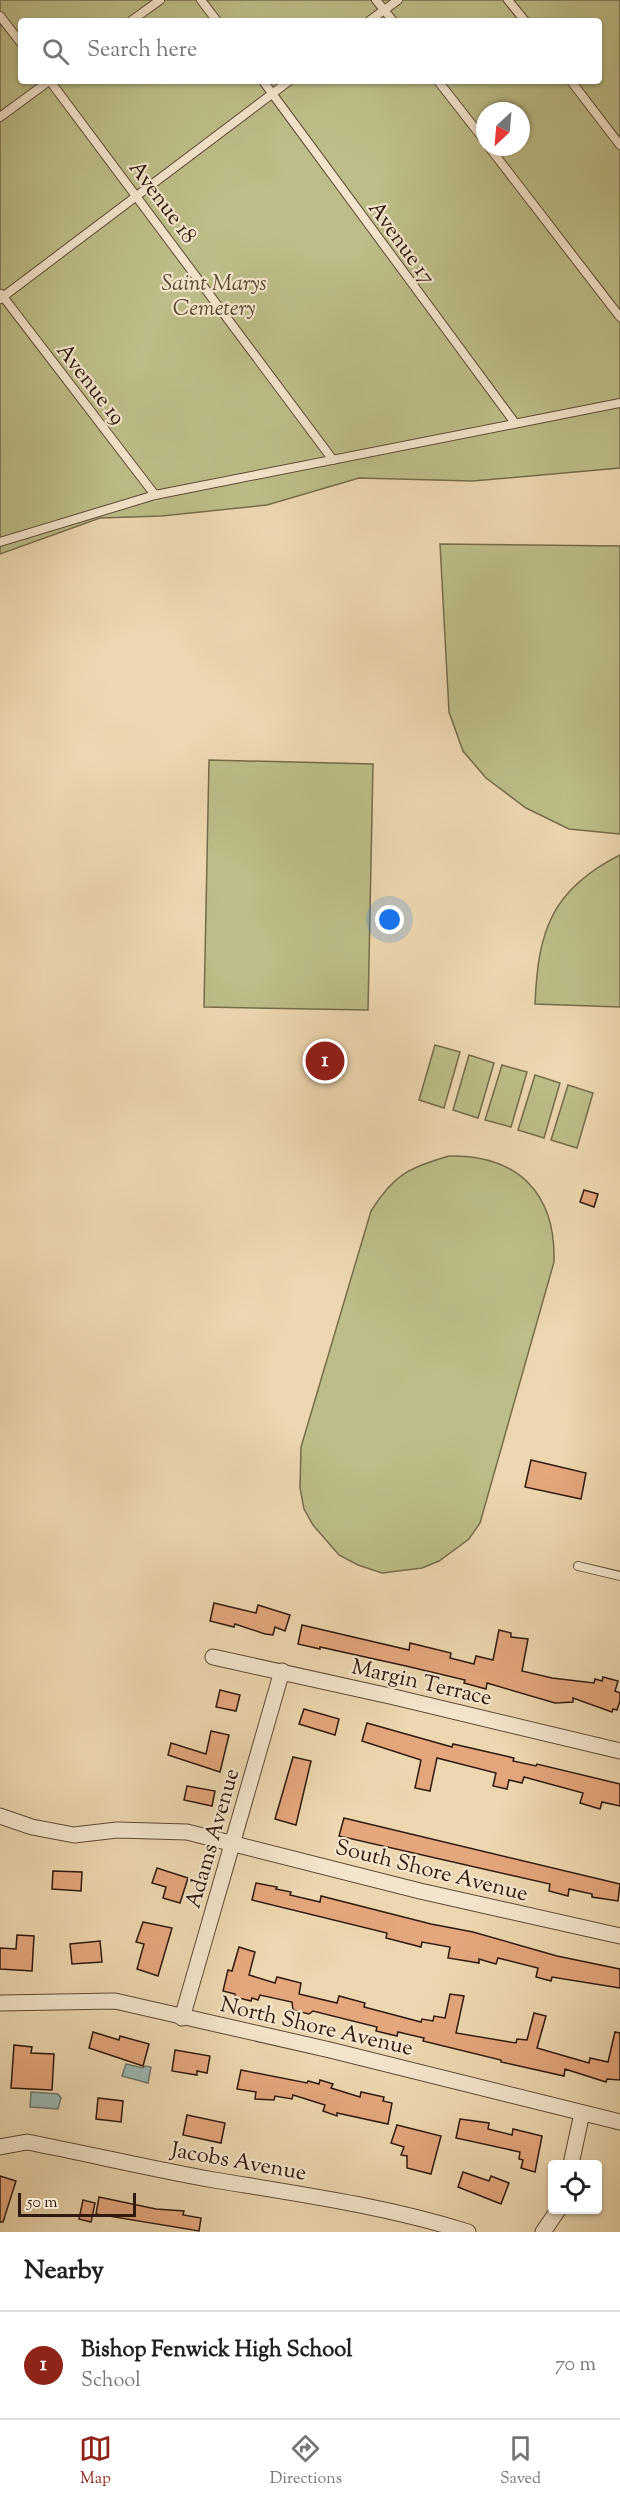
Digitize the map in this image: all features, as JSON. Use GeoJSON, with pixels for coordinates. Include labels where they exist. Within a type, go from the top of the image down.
{"type":"FeatureCollection","features":[{"type":"Feature","properties":{"kind":"street","name":"Margin Terrace"},"geometry":{"type":"LineString","coordinates":[[213,1657],[282,1671],[620,1752]]}},
{"type":"Feature","properties":{"kind":"street","name":"Adams Avenue"},"geometry":{"type":"LineString","coordinates":[[182,2018],[282,1671]]}},
{"type":"Feature","properties":{"kind":"street","name":"South Shore Avenue"},"geometry":{"type":"LineString","coordinates":[[0,1816],[32,1827],[74,1835],[117,1830],[187,1832],[420,1891],[620,1936]]}},
{"type":"Feature","properties":{"kind":"street","name":"North Shore Avenue"},"geometry":{"type":"LineString","coordinates":[[0,2003],[115,2001],[330,2050],[620,2122]]}},
{"type":"Feature","properties":{"kind":"street"},"geometry":{"type":"LineString","coordinates":[[572,2160],[582,2113]]}},
{"type":"Feature","properties":{"kind":"street","name":"Jacobs Avenue"},"geometry":{"type":"LineString","coordinates":[[0,2147],[27,2142],[214,2180],[289,2190],[432,2220],[468,2232]]}},
{"type":"Feature","properties":{"kind":"street"},"geometry":{"type":"LineString","coordinates":[[543,2232],[555,2214]]}},
{"type":"Feature","properties":{"kind":"lane"},"geometry":{"type":"LineString","coordinates":[[135,18],[159,0]]}},
{"type":"Feature","properties":{"kind":"lane"},"geometry":{"type":"LineString","coordinates":[[201,0],[215,18]]}},
{"type":"Feature","properties":{"kind":"lane"},"geometry":{"type":"LineString","coordinates":[[376,0],[391,18]]}},
{"type":"Feature","properties":{"kind":"lane"},"geometry":{"type":"LineString","coordinates":[[373,18],[398,0]]}},
{"type":"Feature","properties":{"kind":"lane"},"geometry":{"type":"LineString","coordinates":[[508,0],[523,18]]}},
{"type":"Feature","properties":{"kind":"lane"},"geometry":{"type":"LineString","coordinates":[[0,16],[18,39]]}},
{"type":"Feature","properties":{"kind":"lane"},"geometry":{"type":"LineString","coordinates":[[0,117],[46,84]]}},
{"type":"Feature","properties":{"kind":"lane","name":"Avenue 18"},"geometry":{"type":"LineString","coordinates":[[52,84],[137,194],[333,460]]}},
{"type":"Feature","properties":{"kind":"lane","name":"Avenue 17"},"geometry":{"type":"LineString","coordinates":[[265,84],[515,423]]}},
{"type":"Feature","properties":{"kind":"lane"},"geometry":{"type":"LineString","coordinates":[[1,296],[285,84]]}},
{"type":"Feature","properties":{"kind":"lane"},"geometry":{"type":"LineString","coordinates":[[440,84],[476,130]]}},
{"type":"Feature","properties":{"kind":"lane"},"geometry":{"type":"LineString","coordinates":[[573,84],[620,145]]}},
{"type":"Feature","properties":{"kind":"lane"},"geometry":{"type":"LineString","coordinates":[[496,156],[620,317]]}},
{"type":"Feature","properties":{"kind":"lane","name":"Avenue 19"},"geometry":{"type":"LineString","coordinates":[[1,296],[155,495]]}},
{"type":"Feature","properties":{"kind":"lane"},"geometry":{"type":"LineString","coordinates":[[0,542],[155,495],[620,402]]}},
{"type":"Feature","properties":{"kind":"lane"},"geometry":{"type":"LineString","coordinates":[[578,1566],[620,1576]]}},
{"type":"Feature","properties":{"kind":"green space","name":"Saint Marys Cemetery"},"geometry":{"type":"Polygon","coordinates":[[[0,0],[620,0],[620,468],[473,481],[359,478],[267,505],[162,516],[100,518],[0,554],[0,0]]]}},
{"type":"Feature","properties":{"kind":"green space"},"geometry":{"type":"Polygon","coordinates":[[[440,544],[620,546],[620,834],[569,829],[526,808],[486,778],[463,751],[449,712],[440,544]]]}},
{"type":"Feature","properties":{"kind":"green space"},"geometry":{"type":"Polygon","coordinates":[[[209,760],[373,764],[368,1010],[204,1007],[209,760]]]}},
{"type":"Feature","properties":{"kind":"green space"},"geometry":{"type":"Polygon","coordinates":[[[620,855],[620,1007],[535,1004],[540,955],[553,915],[578,883],[597,868],[620,855]]]}},
{"type":"Feature","properties":{"kind":"green space"},"geometry":{"type":"Polygon","coordinates":[[[435,1045],[460,1052],[444,1108],[419,1100],[435,1045]]]}},
{"type":"Feature","properties":{"kind":"green space"},"geometry":{"type":"Polygon","coordinates":[[[469,1055],[494,1063],[478,1118],[453,1110],[469,1055]]]}},
{"type":"Feature","properties":{"kind":"green space"},"geometry":{"type":"Polygon","coordinates":[[[502,1065],[527,1072],[511,1127],[485,1120],[502,1065]]]}},
{"type":"Feature","properties":{"kind":"green space"},"geometry":{"type":"Polygon","coordinates":[[[535,1075],[560,1083],[544,1138],[518,1130],[535,1075]]]}},
{"type":"Feature","properties":{"kind":"green space"},"geometry":{"type":"Polygon","coordinates":[[[568,1085],[593,1093],[577,1148],[551,1140],[568,1085]]]}},
{"type":"Feature","properties":{"kind":"green space"},"geometry":{"type":"Polygon","coordinates":[[[449,1156],[473,1157],[495,1162],[513,1171],[528,1183],[540,1198],[548,1216],[553,1238],[554,1262],[480,1523],[469,1539],[439,1561],[422,1568],[382,1573],[358,1565],[339,1555],[313,1525],[304,1509],[300,1488],[301,1447],[371,1211],[387,1188],[404,1174],[423,1164],[449,1156]]]}},
{"type":"Feature","properties":{"kind":"water"},"geometry":{"type":"Polygon","coordinates":[[[126,2064],[143,2068],[151,2067],[148,2083],[122,2076],[126,2064]]]}},
{"type":"Feature","properties":{"kind":"water"},"geometry":{"type":"Polygon","coordinates":[[[31,2092],[58,2094],[61,2098],[58,2109],[30,2107],[31,2092]]]}},
{"type":"Feature","properties":{"kind":"building"},"geometry":{"type":"Polygon","coordinates":[[[584,1190],[598,1194],[594,1207],[580,1202],[584,1190]]]}},
{"type":"Feature","properties":{"kind":"building"},"geometry":{"type":"Polygon","coordinates":[[[531,1460],[586,1473],[581,1499],[525,1487],[531,1460]]]}},
{"type":"Feature","properties":{"kind":"building"},"geometry":{"type":"Polygon","coordinates":[[[214,1603],[256,1613],[258,1605],[290,1615],[285,1631],[275,1627],[273,1635],[265,1634],[235,1624],[234,1627],[210,1621],[214,1603]]]}},
{"type":"Feature","properties":{"kind":"building"},"geometry":{"type":"Polygon","coordinates":[[[302,1625],[409,1650],[410,1643],[451,1653],[450,1658],[474,1664],[476,1656],[493,1660],[499,1630],[511,1633],[511,1637],[528,1639],[522,1671],[552,1678],[594,1683],[595,1679],[602,1681],[603,1677],[618,1681],[615,1691],[620,1693],[620,1701],[617,1710],[613,1709],[612,1712],[573,1698],[573,1702],[555,1703],[487,1683],[486,1689],[464,1683],[465,1680],[298,1644],[302,1625]]]}},
{"type":"Feature","properties":{"kind":"building"},"geometry":{"type":"Polygon","coordinates":[[[220,1690],[240,1695],[236,1711],[216,1707],[220,1690]]]}},
{"type":"Feature","properties":{"kind":"building"},"geometry":{"type":"Polygon","coordinates":[[[304,1709],[339,1719],[335,1735],[299,1724],[304,1709]]]}},
{"type":"Feature","properties":{"kind":"building"},"geometry":{"type":"Polygon","coordinates":[[[367,1723],[452,1747],[453,1744],[514,1758],[513,1761],[536,1766],[537,1764],[620,1784],[620,1806],[602,1802],[600,1809],[580,1803],[583,1793],[524,1777],[522,1783],[509,1780],[507,1789],[493,1786],[496,1773],[437,1758],[430,1791],[415,1788],[421,1760],[362,1741],[367,1723]]]}},
{"type":"Feature","properties":{"kind":"building"},"geometry":{"type":"Polygon","coordinates":[[[211,1731],[229,1735],[220,1772],[168,1755],[171,1743],[206,1754],[211,1731]]]}},
{"type":"Feature","properties":{"kind":"building"},"geometry":{"type":"Polygon","coordinates":[[[293,1757],[311,1761],[296,1825],[275,1819],[293,1757]]]}},
{"type":"Feature","properties":{"kind":"building"},"geometry":{"type":"Polygon","coordinates":[[[187,1786],[215,1791],[212,1806],[184,1800],[187,1786]]]}},
{"type":"Feature","properties":{"kind":"building"},"geometry":{"type":"Polygon","coordinates":[[[344,1818],[620,1884],[618,1901],[592,1897],[592,1894],[569,1889],[568,1896],[549,1891],[550,1884],[339,1836],[344,1818]]]}},
{"type":"Feature","properties":{"kind":"building"},"geometry":{"type":"Polygon","coordinates":[[[157,1868],[188,1878],[180,1903],[163,1898],[166,1887],[152,1883],[157,1868]]]}},
{"type":"Feature","properties":{"kind":"building"},"geometry":{"type":"Polygon","coordinates":[[[53,1871],[82,1872],[81,1891],[52,1889],[53,1871]]]}},
{"type":"Feature","properties":{"kind":"building"},"geometry":{"type":"Polygon","coordinates":[[[256,1883],[277,1887],[276,1889],[291,1892],[290,1895],[320,1902],[321,1896],[431,1924],[473,1932],[557,1956],[620,1969],[620,1988],[552,1977],[551,1981],[536,1977],[538,1968],[498,1958],[496,1964],[479,1959],[479,1963],[448,1958],[450,1947],[422,1942],[421,1947],[386,1938],[387,1933],[252,1900],[256,1883]]]}},
{"type":"Feature","properties":{"kind":"building"},"geometry":{"type":"Polygon","coordinates":[[[143,1922],[172,1928],[158,1976],[137,1969],[144,1944],[136,1942],[143,1922]]]}},
{"type":"Feature","properties":{"kind":"building"},"geometry":{"type":"Polygon","coordinates":[[[17,1935],[34,1936],[32,1971],[0,1969],[0,1948],[16,1949],[17,1935]]]}},
{"type":"Feature","properties":{"kind":"building"},"geometry":{"type":"Polygon","coordinates":[[[100,1941],[102,1962],[72,1964],[70,1944],[100,1941]]]}},
{"type":"Feature","properties":{"kind":"building"},"geometry":{"type":"Polygon","coordinates":[[[239,1947],[255,1952],[249,1975],[275,1983],[277,1977],[301,1983],[299,1994],[337,2003],[339,1996],[365,2003],[364,2007],[421,2022],[422,2019],[433,2021],[434,2016],[445,2018],[450,1994],[464,1996],[456,2033],[516,2043],[517,2039],[527,2040],[534,2013],[546,2016],[537,2048],[589,2063],[590,2058],[608,2062],[615,2032],[620,2033],[620,2080],[607,2079],[606,2082],[565,2069],[564,2076],[423,2041],[424,2038],[398,2032],[397,2036],[376,2031],[377,2027],[313,2011],[309,2014],[293,2010],[292,2002],[260,1995],[258,2000],[252,1998],[251,2001],[235,1997],[235,1994],[223,1991],[228,1970],[232,1971],[239,1947]]]}},
{"type":"Feature","properties":{"kind":"building"},"geometry":{"type":"Polygon","coordinates":[[[93,2032],[119,2040],[120,2036],[149,2044],[143,2066],[89,2048],[93,2032]]]}},
{"type":"Feature","properties":{"kind":"building"},"geometry":{"type":"Polygon","coordinates":[[[14,2045],[32,2047],[31,2053],[54,2054],[52,2090],[11,2088],[14,2045]]]}},
{"type":"Feature","properties":{"kind":"building"},"geometry":{"type":"Polygon","coordinates":[[[175,2050],[210,2056],[207,2073],[197,2071],[197,2075],[172,2071],[175,2050]]]}},
{"type":"Feature","properties":{"kind":"building"},"geometry":{"type":"Polygon","coordinates":[[[241,2070],[307,2083],[308,2081],[319,2084],[320,2080],[333,2084],[331,2088],[360,2097],[361,2092],[384,2097],[383,2101],[392,2103],[388,2124],[337,2113],[337,2116],[323,2111],[325,2105],[293,2095],[292,2099],[275,2096],[274,2100],[255,2099],[256,2092],[237,2089],[241,2070]]]}},
{"type":"Feature","properties":{"kind":"building"},"geometry":{"type":"Polygon","coordinates":[[[98,2098],[123,2101],[121,2122],[96,2119],[98,2098]]]}},
{"type":"Feature","properties":{"kind":"building"},"geometry":{"type":"Polygon","coordinates":[[[187,2115],[225,2123],[221,2143],[183,2135],[187,2115]]]}},
{"type":"Feature","properties":{"kind":"building"},"geometry":{"type":"Polygon","coordinates":[[[460,2119],[489,2123],[488,2129],[512,2135],[513,2129],[542,2136],[535,2172],[521,2168],[523,2160],[519,2159],[520,2152],[456,2138],[460,2119]]]}},
{"type":"Feature","properties":{"kind":"building"},"geometry":{"type":"Polygon","coordinates":[[[397,2125],[441,2136],[431,2174],[407,2168],[407,2156],[401,2155],[404,2147],[391,2143],[397,2125]]]}},
{"type":"Feature","properties":{"kind":"building"},"geometry":{"type":"Polygon","coordinates":[[[463,2172],[489,2181],[491,2176],[509,2183],[501,2204],[458,2187],[463,2172]]]}},
{"type":"Feature","properties":{"kind":"building"},"geometry":{"type":"Polygon","coordinates":[[[0,2176],[16,2181],[3,2222],[0,2222],[0,2176]]]}},
{"type":"Feature","properties":{"kind":"building"},"geometry":{"type":"Polygon","coordinates":[[[99,2197],[156,2209],[184,2211],[183,2215],[201,2218],[199,2231],[96,2214],[99,2197]]]}},
{"type":"Feature","properties":{"kind":"building"},"geometry":{"type":"Polygon","coordinates":[[[83,2200],[95,2203],[91,2222],[79,2219],[83,2200]]]}},
{"type":"Feature","properties":{"kind":"place","name":"Bishop Fenwick High School"},"geometry":{"type":"Point","coordinates":[325,1061]}}]}
